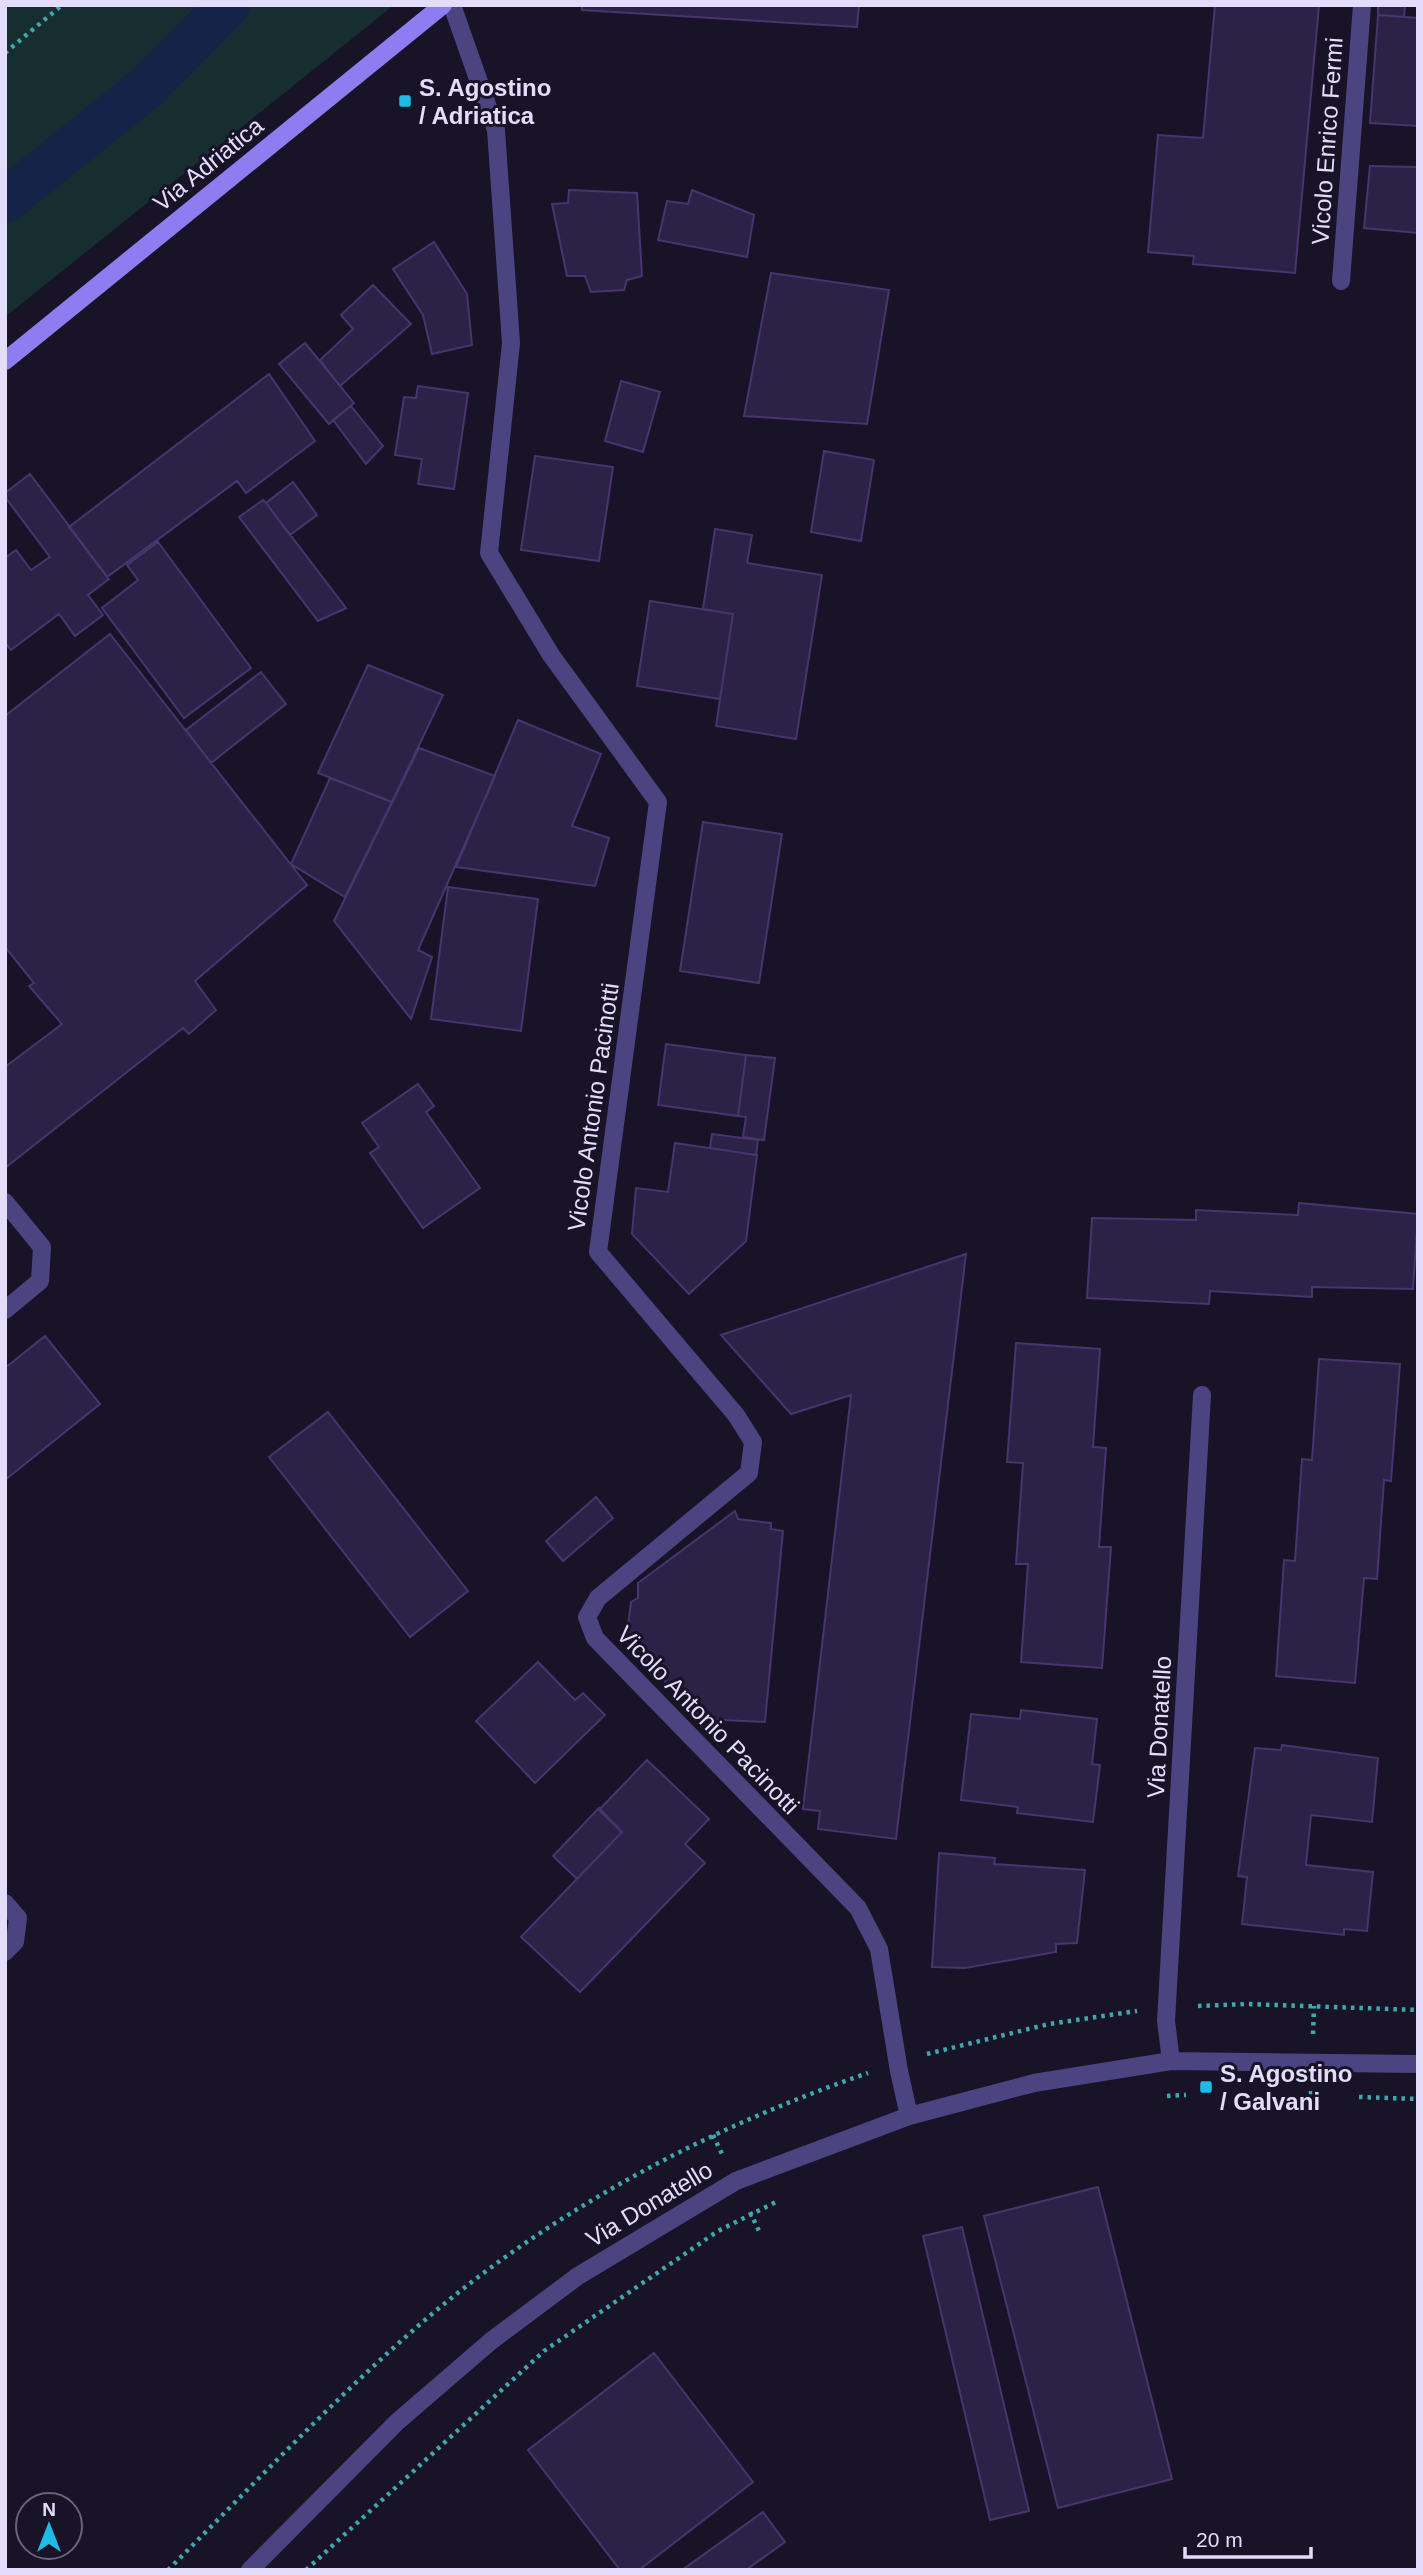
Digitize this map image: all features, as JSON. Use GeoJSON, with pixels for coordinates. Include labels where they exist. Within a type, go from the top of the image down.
{"type":"FeatureCollection","features":[{"type":"Feature","properties":{"kind":"main road","name":"Via Adriatica"},"geometry":{"type":"LineString","coordinates":[[5,361],[443,5]]}},
{"type":"Feature","properties":{"kind":"street","name":"Vicolo Antonio Pacinotti"},"geometry":{"type":"LineString","coordinates":[[452,5],[496,130],[511,343],[489,553],[551,655],[658,802],[598,1252],[736,1415],[752,1442],[749,1473],[598,1598],[587,1617],[594,1638],[858,1908],[879,1949],[909,2116]]}},
{"type":"Feature","properties":{"kind":"street","name":"Vicolo Enrico Fermi"},"geometry":{"type":"LineString","coordinates":[[1341,281],[1362,5]]}},
{"type":"Feature","properties":{"kind":"street"},"geometry":{"type":"LineString","coordinates":[[5,1202],[41,1247],[40,1281],[5,1310]]}},
{"type":"Feature","properties":{"kind":"street","name":"Via Donatello"},"geometry":{"type":"LineString","coordinates":[[1171,2061],[1166,2021],[1202,1395]]}},
{"type":"Feature","properties":{"kind":"street"},"geometry":{"type":"LineString","coordinates":[[5,1903],[18,1918],[15,1942],[5,1952]]}},
{"type":"Feature","properties":{"kind":"street","name":"Via Donatello"},"geometry":{"type":"LineString","coordinates":[[250,2570],[397,2422],[491,2341],[578,2276],[736,2181],[909,2116],[1034,2083],[1171,2061],[1418,2064]]}},
{"type":"Feature","properties":{"kind":"path"},"geometry":{"type":"LineString","coordinates":[[5,53],[62,5]]}},
{"type":"Feature","properties":{"kind":"path"},"geometry":{"type":"LineString","coordinates":[[1153,2097],[1193,2095]]}},
{"type":"Feature","properties":{"kind":"path"},"geometry":{"type":"LineString","coordinates":[[1298,2096],[1324,2096]]}},
{"type":"Feature","properties":{"kind":"path"},"geometry":{"type":"LineString","coordinates":[[1351,2097],[1418,2099]]}},
{"type":"Feature","properties":{"kind":"path"},"geometry":{"type":"LineString","coordinates":[[306,2570],[544,2351],[718,2231],[784,2199]]}},
{"type":"Feature","properties":{"kind":"green space"},"geometry":{"type":"Polygon","coordinates":[[[5,5],[394,5],[5,317],[5,5]]]}},
{"type":"Feature","properties":{"kind":"building"},"geometry":{"type":"Polygon","coordinates":[[[582,5],[859,5],[857,27],[582,10],[582,5]]]}},
{"type":"Feature","properties":{"kind":"building"},"geometry":{"type":"Polygon","coordinates":[[[1215,5],[1319,5],[1295,273],[1193,264],[1194,256],[1148,252],[1158,135],[1203,138],[1215,5]]]}},
{"type":"Feature","properties":{"kind":"building"},"geometry":{"type":"Polygon","coordinates":[[[1378,5],[1405,5],[1404,17],[1378,15],[1378,5]]]}},
{"type":"Feature","properties":{"kind":"building"},"geometry":{"type":"Polygon","coordinates":[[[1378,15],[1418,18],[1418,126],[1370,123],[1378,15]]]}},
{"type":"Feature","properties":{"kind":"building"},"geometry":{"type":"Polygon","coordinates":[[[1370,166],[1418,167],[1418,233],[1364,228],[1370,166]]]}},
{"type":"Feature","properties":{"kind":"building"},"geometry":{"type":"Polygon","coordinates":[[[569,190],[637,193],[642,276],[627,280],[624,290],[591,292],[585,276],[567,276],[552,204],[568,203],[569,190]]]}},
{"type":"Feature","properties":{"kind":"building"},"geometry":{"type":"Polygon","coordinates":[[[692,190],[754,215],[747,257],[658,240],[667,201],[688,204],[692,190]]]}},
{"type":"Feature","properties":{"kind":"building"},"geometry":{"type":"Polygon","coordinates":[[[434,242],[467,294],[472,345],[432,354],[423,315],[393,269],[434,242]]]}},
{"type":"Feature","properties":{"kind":"building"},"geometry":{"type":"Polygon","coordinates":[[[771,273],[889,290],[867,424],[744,416],[771,273]]]}},
{"type":"Feature","properties":{"kind":"building"},"geometry":{"type":"Polygon","coordinates":[[[373,285],[411,324],[340,386],[320,360],[353,329],[341,315],[373,285]]]}},
{"type":"Feature","properties":{"kind":"building"},"geometry":{"type":"Polygon","coordinates":[[[305,343],[354,403],[329,424],[279,364],[305,343]]]}},
{"type":"Feature","properties":{"kind":"building"},"geometry":{"type":"Polygon","coordinates":[[[269,374],[315,441],[246,493],[237,481],[107,577],[69,527],[269,374]]]}},
{"type":"Feature","properties":{"kind":"building"},"geometry":{"type":"Polygon","coordinates":[[[621,381],[660,392],[643,452],[605,441],[621,381]]]}},
{"type":"Feature","properties":{"kind":"building"},"geometry":{"type":"Polygon","coordinates":[[[418,386],[468,393],[454,489],[418,484],[422,459],[395,455],[404,397],[416,398],[418,386]]]}},
{"type":"Feature","properties":{"kind":"building"},"geometry":{"type":"Polygon","coordinates":[[[351,406],[383,446],[366,464],[333,420],[351,406]]]}},
{"type":"Feature","properties":{"kind":"building"},"geometry":{"type":"Polygon","coordinates":[[[824,451],[874,460],[861,541],[811,532],[824,451]]]}},
{"type":"Feature","properties":{"kind":"building"},"geometry":{"type":"Polygon","coordinates":[[[535,456],[613,467],[599,561],[521,550],[535,456]]]}},
{"type":"Feature","properties":{"kind":"building"},"geometry":{"type":"Polygon","coordinates":[[[30,474],[109,579],[88,595],[103,615],[75,636],[59,614],[11,650],[5,643],[5,558],[16,550],[31,570],[50,557],[5,497],[5,493],[30,474]]]}},
{"type":"Feature","properties":{"kind":"building"},"geometry":{"type":"Polygon","coordinates":[[[293,482],[317,515],[290,535],[266,503],[293,482]]]}},
{"type":"Feature","properties":{"kind":"building"},"geometry":{"type":"Polygon","coordinates":[[[263,500],[346,608],[318,621],[239,517],[263,500]]]}},
{"type":"Feature","properties":{"kind":"building"},"geometry":{"type":"Polygon","coordinates":[[[715,529],[752,535],[747,563],[822,575],[796,739],[716,726],[733,614],[703,609],[715,529]]]}},
{"type":"Feature","properties":{"kind":"building"},"geometry":{"type":"Polygon","coordinates":[[[158,542],[251,668],[184,718],[102,608],[138,580],[127,565],[158,542]]]}},
{"type":"Feature","properties":{"kind":"building"},"geometry":{"type":"Polygon","coordinates":[[[650,601],[733,614],[720,699],[637,686],[650,601]]]}},
{"type":"Feature","properties":{"kind":"building"},"geometry":{"type":"Polygon","coordinates":[[[110,634],[307,885],[195,981],[216,1010],[189,1034],[183,1028],[5,1168],[5,1067],[62,1024],[29,986],[34,983],[5,947],[5,716],[110,634]]]}},
{"type":"Feature","properties":{"kind":"building"},"geometry":{"type":"Polygon","coordinates":[[[368,665],[443,695],[392,802],[318,773],[368,665]]]}},
{"type":"Feature","properties":{"kind":"building"},"geometry":{"type":"Polygon","coordinates":[[[261,672],[286,704],[211,763],[186,730],[261,672]]]}},
{"type":"Feature","properties":{"kind":"building"},"geometry":{"type":"Polygon","coordinates":[[[518,720],[601,754],[572,826],[609,838],[595,886],[456,867],[518,720]]]}},
{"type":"Feature","properties":{"kind":"building"},"geometry":{"type":"Polygon","coordinates":[[[419,748],[495,776],[418,950],[432,957],[411,1019],[334,921],[419,748]]]}},
{"type":"Feature","properties":{"kind":"building"},"geometry":{"type":"Polygon","coordinates":[[[330,778],[392,802],[345,897],[291,864],[330,778]]]}},
{"type":"Feature","properties":{"kind":"building"},"geometry":{"type":"Polygon","coordinates":[[[703,822],[782,834],[759,983],[680,971],[703,822]]]}},
{"type":"Feature","properties":{"kind":"building"},"geometry":{"type":"Polygon","coordinates":[[[448,887],[538,899],[521,1031],[431,1019],[448,887]]]}},
{"type":"Feature","properties":{"kind":"building"},"geometry":{"type":"Polygon","coordinates":[[[666,1044],[746,1055],[738,1116],[658,1105],[666,1044]]]}},
{"type":"Feature","properties":{"kind":"building"},"geometry":{"type":"Polygon","coordinates":[[[746,1055],[775,1058],[764,1140],[743,1137],[746,1117],[738,1116],[746,1055]]]}},
{"type":"Feature","properties":{"kind":"building"},"geometry":{"type":"Polygon","coordinates":[[[418,1084],[434,1106],[426,1112],[480,1188],[423,1228],[370,1153],[379,1147],[362,1123],[418,1084]]]}},
{"type":"Feature","properties":{"kind":"building"},"geometry":{"type":"Polygon","coordinates":[[[712,1134],[758,1140],[756,1155],[710,1148],[712,1134]]]}},
{"type":"Feature","properties":{"kind":"building"},"geometry":{"type":"Polygon","coordinates":[[[675,1143],[757,1155],[746,1241],[689,1294],[632,1234],[636,1188],[668,1192],[675,1143]]]}},
{"type":"Feature","properties":{"kind":"building"},"geometry":{"type":"Polygon","coordinates":[[[1299,1203],[1418,1214],[1413,1289],[1312,1287],[1312,1297],[1210,1291],[1209,1304],[1087,1298],[1092,1218],[1196,1220],[1196,1210],[1298,1215],[1299,1203]]]}},
{"type":"Feature","properties":{"kind":"building"},"geometry":{"type":"Polygon","coordinates":[[[966,1254],[896,1839],[818,1829],[820,1811],[803,1809],[851,1395],[791,1414],[721,1335],[966,1254]]]}},
{"type":"Feature","properties":{"kind":"building"},"geometry":{"type":"Polygon","coordinates":[[[45,1336],[100,1404],[5,1480],[5,1368],[45,1336]]]}},
{"type":"Feature","properties":{"kind":"building"},"geometry":{"type":"Polygon","coordinates":[[[1016,1343],[1100,1349],[1093,1447],[1106,1448],[1099,1547],[1111,1547],[1102,1668],[1021,1662],[1028,1564],[1016,1564],[1023,1463],[1007,1462],[1016,1343]]]}},
{"type":"Feature","properties":{"kind":"building"},"geometry":{"type":"Polygon","coordinates":[[[1319,1359],[1400,1364],[1391,1481],[1384,1480],[1377,1579],[1364,1578],[1355,1683],[1276,1676],[1284,1560],[1295,1561],[1302,1459],[1312,1460],[1319,1359]]]}},
{"type":"Feature","properties":{"kind":"building"},"geometry":{"type":"Polygon","coordinates":[[[328,1412],[468,1591],[410,1637],[269,1457],[328,1412]]]}},
{"type":"Feature","properties":{"kind":"building"},"geometry":{"type":"Polygon","coordinates":[[[596,1497],[613,1518],[563,1561],[546,1541],[596,1497]]]}},
{"type":"Feature","properties":{"kind":"building"},"geometry":{"type":"Polygon","coordinates":[[[735,1511],[738,1519],[771,1523],[771,1529],[783,1531],[765,1722],[702,1719],[626,1641],[631,1602],[638,1598],[638,1583],[735,1511]]]}},
{"type":"Feature","properties":{"kind":"building"},"geometry":{"type":"Polygon","coordinates":[[[538,1662],[575,1700],[583,1693],[605,1715],[535,1783],[476,1721],[538,1662]]]}},
{"type":"Feature","properties":{"kind":"building"},"geometry":{"type":"Polygon","coordinates":[[[1021,1710],[1097,1719],[1092,1764],[1100,1765],[1093,1822],[1017,1813],[1018,1807],[961,1800],[971,1714],[1020,1719],[1021,1710]]]}},
{"type":"Feature","properties":{"kind":"building"},"geometry":{"type":"Polygon","coordinates":[[[1282,1745],[1378,1758],[1372,1822],[1311,1815],[1306,1865],[1373,1872],[1367,1931],[1344,1929],[1344,1935],[1242,1924],[1247,1877],[1238,1876],[1255,1748],[1281,1750],[1282,1745]]]}},
{"type":"Feature","properties":{"kind":"building"},"geometry":{"type":"Polygon","coordinates":[[[647,1760],[709,1819],[685,1844],[705,1863],[580,1992],[521,1937],[622,1832],[599,1810],[647,1760]]]}},
{"type":"Feature","properties":{"kind":"building"},"geometry":{"type":"Polygon","coordinates":[[[599,1808],[622,1832],[577,1879],[553,1856],[599,1808]]]}},
{"type":"Feature","properties":{"kind":"building"},"geometry":{"type":"Polygon","coordinates":[[[939,1853],[995,1858],[994,1864],[1085,1870],[1077,1943],[1056,1944],[1056,1952],[965,1968],[932,1967],[939,1853]]]}},
{"type":"Feature","properties":{"kind":"building"},"geometry":{"type":"Polygon","coordinates":[[[1098,2187],[1172,2479],[1058,2508],[984,2216],[1098,2187]]]}},
{"type":"Feature","properties":{"kind":"building"},"geometry":{"type":"Polygon","coordinates":[[[962,2227],[1029,2511],[990,2520],[923,2236],[962,2227]]]}},
{"type":"Feature","properties":{"kind":"building"},"geometry":{"type":"Polygon","coordinates":[[[654,2353],[753,2482],[639,2570],[620,2570],[528,2450],[654,2353]]]}},
{"type":"Feature","properties":{"kind":"building"},"geometry":{"type":"Polygon","coordinates":[[[763,2512],[785,2542],[746,2570],[682,2570],[763,2512]]]}},
{"type":"Feature","properties":{"kind":"waterway"},"geometry":{"type":"LineString","coordinates":[[5,201],[147,87],[228,5]]}},
{"type":"Feature","properties":{"kind":"place","name":"S. Agostino / Adriatica"},"geometry":{"type":"Point","coordinates":[405,101]}},
{"type":"Feature","properties":{"kind":"place","name":"S. Agostino / Galvani"},"geometry":{"type":"Point","coordinates":[1206,2087]}}]}
